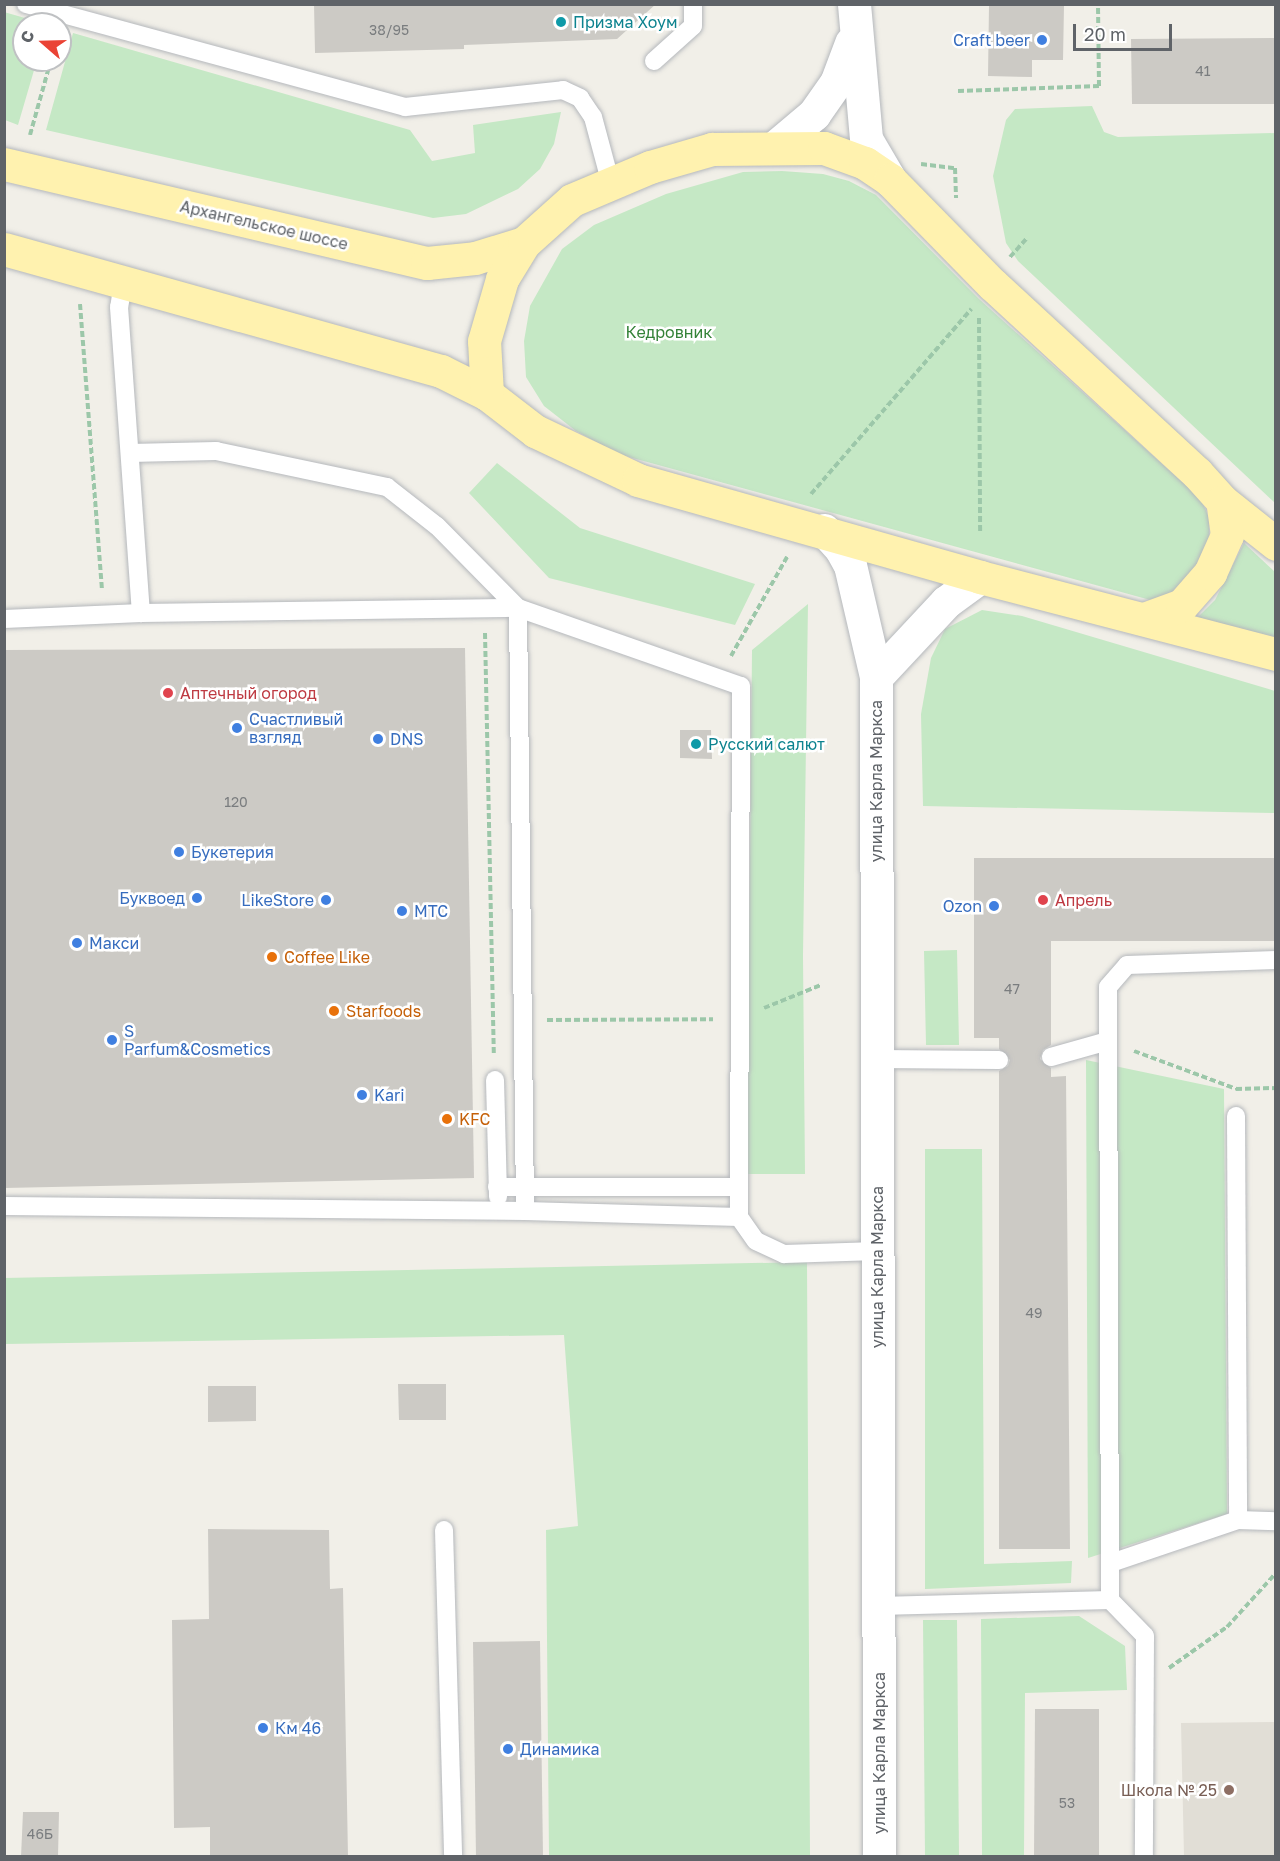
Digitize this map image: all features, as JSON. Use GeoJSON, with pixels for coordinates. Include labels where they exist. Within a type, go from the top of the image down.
{"type":"FeatureCollection","features":[{"type":"Feature","properties":{"kind":"main road"},"geometry":{"type":"LineString","coordinates":[[487,394],[484,341],[502,279],[524,243],[572,200],[712,149],[776,146],[824,148],[865,163],[903,172],[992,284],[1197,473],[1222,501],[1275,544]]}},
{"type":"Feature","properties":{"kind":"main road","name":"Архангельское шоссе"},"geometry":{"type":"LineString","coordinates":[[4,164],[427,263],[475,258],[524,243]]}},
{"type":"Feature","properties":{"kind":"main road"},"geometry":{"type":"LineString","coordinates":[[4,249],[441,371],[487,394],[535,431],[638,480],[824,530],[980,578],[1275,654]]}},
{"type":"Feature","properties":{"kind":"main road"},"geometry":{"type":"LineString","coordinates":[[1144,619],[1182,605],[1210,573],[1227,535],[1222,501]]}},
{"type":"Feature","properties":{"kind":"street"},"geometry":{"type":"LineString","coordinates":[[776,146],[814,114],[828,96],[847,60],[854,18]]}},
{"type":"Feature","properties":{"kind":"street"},"geometry":{"type":"LineString","coordinates":[[854,18],[866,139],[903,172]]}},
{"type":"Feature","properties":{"kind":"street","name":"улица Карла Маркса"},"geometry":{"type":"LineString","coordinates":[[824,530],[842,549],[849,565],[876,677],[879,1857]]}},
{"type":"Feature","properties":{"kind":"street"},"geometry":{"type":"LineString","coordinates":[[876,677],[946,602],[980,578]]}},
{"type":"Feature","properties":{"kind":"lane"},"geometry":{"type":"LineString","coordinates":[[26,4],[405,107],[563,90],[580,98],[593,117],[611,184]]}},
{"type":"Feature","properties":{"kind":"lane"},"geometry":{"type":"LineString","coordinates":[[654,61],[693,26],[693,4]]}},
{"type":"Feature","properties":{"kind":"lane"},"geometry":{"type":"LineString","coordinates":[[123,283],[119,307],[141,613]]}},
{"type":"Feature","properties":{"kind":"lane"},"geometry":{"type":"LineString","coordinates":[[130,453],[216,451],[387,487],[437,526],[518,608],[525,1211]]}},
{"type":"Feature","properties":{"kind":"lane"},"geometry":{"type":"LineString","coordinates":[[4,619],[141,613],[518,608],[741,686],[739,1217],[756,1241],[784,1254],[877,1251]]}},
{"type":"Feature","properties":{"kind":"lane"},"geometry":{"type":"LineString","coordinates":[[1144,1857],[1145,1636],[1110,1599],[1108,987],[1127,965],[1275,960]]}},
{"type":"Feature","properties":{"kind":"lane"},"geometry":{"type":"LineString","coordinates":[[1051,1057],[1107,1041]]}},
{"type":"Feature","properties":{"kind":"lane"},"geometry":{"type":"LineString","coordinates":[[877,1059],[999,1060]]}},
{"type":"Feature","properties":{"kind":"lane"},"geometry":{"type":"LineString","coordinates":[[495,1080],[498,1211]]}},
{"type":"Feature","properties":{"kind":"lane"},"geometry":{"type":"LineString","coordinates":[[1236,1116],[1238,1520]]}},
{"type":"Feature","properties":{"kind":"lane"},"geometry":{"type":"LineString","coordinates":[[497,1187],[739,1188]]}},
{"type":"Feature","properties":{"kind":"lane"},"geometry":{"type":"LineString","coordinates":[[4,1206],[525,1211],[739,1217]]}},
{"type":"Feature","properties":{"kind":"lane"},"geometry":{"type":"LineString","coordinates":[[1111,1563],[1238,1520],[1275,1521]]}},
{"type":"Feature","properties":{"kind":"lane"},"geometry":{"type":"LineString","coordinates":[[444,1530],[453,1857]]}},
{"type":"Feature","properties":{"kind":"lane"},"geometry":{"type":"LineString","coordinates":[[879,1606],[1110,1599]]}},
{"type":"Feature","properties":{"kind":"path"},"geometry":{"type":"LineString","coordinates":[[958,90],[1099,86],[1098,4]]}},
{"type":"Feature","properties":{"kind":"path"},"geometry":{"type":"LineString","coordinates":[[29,139],[48,72]]}},
{"type":"Feature","properties":{"kind":"path"},"geometry":{"type":"LineString","coordinates":[[903,172],[955,168]]}},
{"type":"Feature","properties":{"kind":"path"},"geometry":{"type":"LineString","coordinates":[[1007,261],[1026,239]]}},
{"type":"Feature","properties":{"kind":"path"},"geometry":{"type":"LineString","coordinates":[[79,297],[104,615]]}},
{"type":"Feature","properties":{"kind":"path"},"geometry":{"type":"LineString","coordinates":[[804,502],[979,299]]}},
{"type":"Feature","properties":{"kind":"path"},"geometry":{"type":"LineString","coordinates":[[980,311],[981,532]]}},
{"type":"Feature","properties":{"kind":"path"},"geometry":{"type":"LineString","coordinates":[[719,678],[787,556]]}},
{"type":"Feature","properties":{"kind":"path"},"geometry":{"type":"LineString","coordinates":[[484,631],[495,1080]]}},
{"type":"Feature","properties":{"kind":"path"},"geometry":{"type":"LineString","coordinates":[[522,1020],[738,1019],[821,986]]}},
{"type":"Feature","properties":{"kind":"path"},"geometry":{"type":"LineString","coordinates":[[1107,1041],[1236,1089],[1275,1088]]}},
{"type":"Feature","properties":{"kind":"path"},"geometry":{"type":"LineString","coordinates":[[1145,1686],[1227,1627],[1275,1573]]}},
{"type":"Feature","properties":{"kind":"shaded area","name":"Школа № 25"},"geometry":{"type":"Polygon","coordinates":[[[1275,1722],[1275,1856],[1184,1856],[1181,1723],[1275,1722]]]}},
{"type":"Feature","properties":{"kind":"green space"},"geometry":{"type":"Polygon","coordinates":[[[4,12],[12,14],[12,72],[33,72],[18,125],[5,120],[4,12]]]}},
{"type":"Feature","properties":{"kind":"green space"},"geometry":{"type":"Polygon","coordinates":[[[73,33],[410,130],[432,161],[475,153],[473,125],[561,112],[554,144],[540,169],[518,189],[466,214],[433,218],[46,130],[62,72],[72,72],[73,33]]]}},
{"type":"Feature","properties":{"kind":"green space"},"geometry":{"type":"Polygon","coordinates":[[[1092,106],[1104,132],[1118,137],[1275,133],[1275,503],[1018,261],[1006,243],[993,176],[1006,120],[1015,109],[1092,106]]]}},
{"type":"Feature","properties":{"kind":"green space","name":"Кедровник"},"geometry":{"type":"Polygon","coordinates":[[[782,171],[823,174],[849,181],[876,195],[979,299],[1201,499],[1209,518],[1209,540],[1201,564],[1172,596],[1154,601],[618,454],[576,431],[544,406],[526,377],[524,341],[530,306],[562,249],[594,225],[666,194],[743,172],[782,171]]]}},
{"type":"Feature","properties":{"kind":"green space"},"geometry":{"type":"Polygon","coordinates":[[[497,463],[580,528],[755,584],[735,625],[549,578],[469,493],[497,463]]]}},
{"type":"Feature","properties":{"kind":"green space"},"geometry":{"type":"Polygon","coordinates":[[[1244,543],[1275,572],[1275,642],[1194,621],[1215,600],[1244,543]]]}},
{"type":"Feature","properties":{"kind":"green space"},"geometry":{"type":"Polygon","coordinates":[[[808,604],[803,956],[805,1174],[747,1174],[752,650],[808,604]]]}},
{"type":"Feature","properties":{"kind":"green space"},"geometry":{"type":"Polygon","coordinates":[[[982,610],[1022,616],[1275,691],[1275,813],[923,806],[921,714],[931,658],[945,629],[982,610]]]}},
{"type":"Feature","properties":{"kind":"green space"},"geometry":{"type":"Polygon","coordinates":[[[957,950],[959,1045],[926,1045],[924,951],[957,950]]]}},
{"type":"Feature","properties":{"kind":"green space"},"geometry":{"type":"Polygon","coordinates":[[[1086,1060],[1224,1089],[1227,1514],[1088,1558],[1086,1060]]]}},
{"type":"Feature","properties":{"kind":"green space"},"geometry":{"type":"Polygon","coordinates":[[[925,1149],[982,1149],[984,1564],[1072,1561],[1071,1583],[925,1589],[925,1149]]]}},
{"type":"Feature","properties":{"kind":"green space"},"geometry":{"type":"Polygon","coordinates":[[[807,1262],[810,1856],[549,1856],[546,1530],[578,1526],[564,1335],[5,1344],[4,1278],[807,1262]]]}},
{"type":"Feature","properties":{"kind":"green space"},"geometry":{"type":"Polygon","coordinates":[[[1079,1616],[1125,1646],[1127,1690],[1025,1693],[1024,1856],[982,1856],[981,1619],[1079,1616]]]}},
{"type":"Feature","properties":{"kind":"green space"},"geometry":{"type":"Polygon","coordinates":[[[923,1620],[957,1620],[959,1856],[925,1856],[923,1620]]]}},
{"type":"Feature","properties":{"kind":"building"},"geometry":{"type":"Polygon","coordinates":[[[314,4],[656,4],[617,39],[464,45],[464,49],[315,53],[314,4]]]}},
{"type":"Feature","properties":{"kind":"building"},"geometry":{"type":"Polygon","coordinates":[[[989,5],[1064,6],[1063,60],[1032,60],[1032,77],[988,76],[989,5]]]}},
{"type":"Feature","properties":{"kind":"building"},"geometry":{"type":"Polygon","coordinates":[[[1275,38],[1275,104],[1132,104],[1131,39],[1275,38]]]}},
{"type":"Feature","properties":{"kind":"building"},"geometry":{"type":"Polygon","coordinates":[[[465,648],[474,1178],[4,1188],[4,650],[465,648]]]}},
{"type":"Feature","properties":{"kind":"building","name":"Русский салют"},"geometry":{"type":"Polygon","coordinates":[[[680,730],[711,730],[712,759],[680,758],[680,730]]]}},
{"type":"Feature","properties":{"kind":"building"},"geometry":{"type":"Polygon","coordinates":[[[974,858],[1275,858],[1275,941],[1051,941],[1051,1045],[1043,1050],[1040,1059],[1051,1068],[1051,1077],[1066,1076],[1070,1549],[999,1549],[999,1071],[1008,1066],[1010,1060],[999,1049],[999,1038],[974,1038],[974,858]]]}},
{"type":"Feature","properties":{"kind":"building"},"geometry":{"type":"Polygon","coordinates":[[[398,1384],[446,1384],[446,1420],[399,1420],[398,1384]]]}},
{"type":"Feature","properties":{"kind":"building"},"geometry":{"type":"Polygon","coordinates":[[[208,1386],[256,1386],[256,1421],[208,1422],[208,1386]]]}},
{"type":"Feature","properties":{"kind":"building"},"geometry":{"type":"Polygon","coordinates":[[[208,1529],[329,1530],[330,1589],[343,1588],[348,1857],[210,1857],[210,1827],[174,1828],[172,1620],[209,1619],[208,1529]]]}},
{"type":"Feature","properties":{"kind":"building","name":"Динамика"},"geometry":{"type":"Polygon","coordinates":[[[540,1641],[543,1857],[476,1857],[473,1642],[540,1641]]]}},
{"type":"Feature","properties":{"kind":"building"},"geometry":{"type":"Polygon","coordinates":[[[1035,1709],[1099,1709],[1099,1857],[1034,1857],[1035,1709]]]}},
{"type":"Feature","properties":{"kind":"building"},"geometry":{"type":"Polygon","coordinates":[[[23,1812],[59,1812],[58,1857],[21,1857],[23,1812]]]}},
{"type":"Feature","properties":{"kind":"place","name":"Призма Хоум"},"geometry":{"type":"Point","coordinates":[561,22]}},
{"type":"Feature","properties":{"kind":"place","name":"Craft beer"},"geometry":{"type":"Point","coordinates":[1042,40]}},
{"type":"Feature","properties":{"kind":"place","name":"Аптечный огород"},"geometry":{"type":"Point","coordinates":[168,693]}},
{"type":"Feature","properties":{"kind":"place","name":"Счастливый взгляд"},"geometry":{"type":"Point","coordinates":[237,728]}},
{"type":"Feature","properties":{"kind":"place","name":"DNS"},"geometry":{"type":"Point","coordinates":[378,739]}},
{"type":"Feature","properties":{"kind":"place","name":"Русский салют"},"geometry":{"type":"Point","coordinates":[696,744]}},
{"type":"Feature","properties":{"kind":"place","name":"Букетерия"},"geometry":{"type":"Point","coordinates":[179,852]}},
{"type":"Feature","properties":{"kind":"place","name":"Буквоед"},"geometry":{"type":"Point","coordinates":[197,898]}},
{"type":"Feature","properties":{"kind":"place","name":"LikeStore"},"geometry":{"type":"Point","coordinates":[326,900]}},
{"type":"Feature","properties":{"kind":"place","name":"Апрель"},"geometry":{"type":"Point","coordinates":[1043,900]}},
{"type":"Feature","properties":{"kind":"place","name":"Ozon"},"geometry":{"type":"Point","coordinates":[994,906]}},
{"type":"Feature","properties":{"kind":"place","name":"МТС"},"geometry":{"type":"Point","coordinates":[402,911]}},
{"type":"Feature","properties":{"kind":"place","name":"Макси"},"geometry":{"type":"Point","coordinates":[77,943]}},
{"type":"Feature","properties":{"kind":"place","name":"Coffee Like"},"geometry":{"type":"Point","coordinates":[272,957]}},
{"type":"Feature","properties":{"kind":"place","name":"Starfoods"},"geometry":{"type":"Point","coordinates":[334,1011]}},
{"type":"Feature","properties":{"kind":"place","name":"S Parfum&Cosmetics"},"geometry":{"type":"Point","coordinates":[112,1040]}},
{"type":"Feature","properties":{"kind":"place","name":"Kari"},"geometry":{"type":"Point","coordinates":[362,1095]}},
{"type":"Feature","properties":{"kind":"place","name":"KFC"},"geometry":{"type":"Point","coordinates":[447,1119]}},
{"type":"Feature","properties":{"kind":"place","name":"Км 46"},"geometry":{"type":"Point","coordinates":[263,1728]}},
{"type":"Feature","properties":{"kind":"place","name":"Динамика"},"geometry":{"type":"Point","coordinates":[508,1749]}},
{"type":"Feature","properties":{"kind":"place","name":"Школа № 25"},"geometry":{"type":"Point","coordinates":[1229,1790]}}]}
